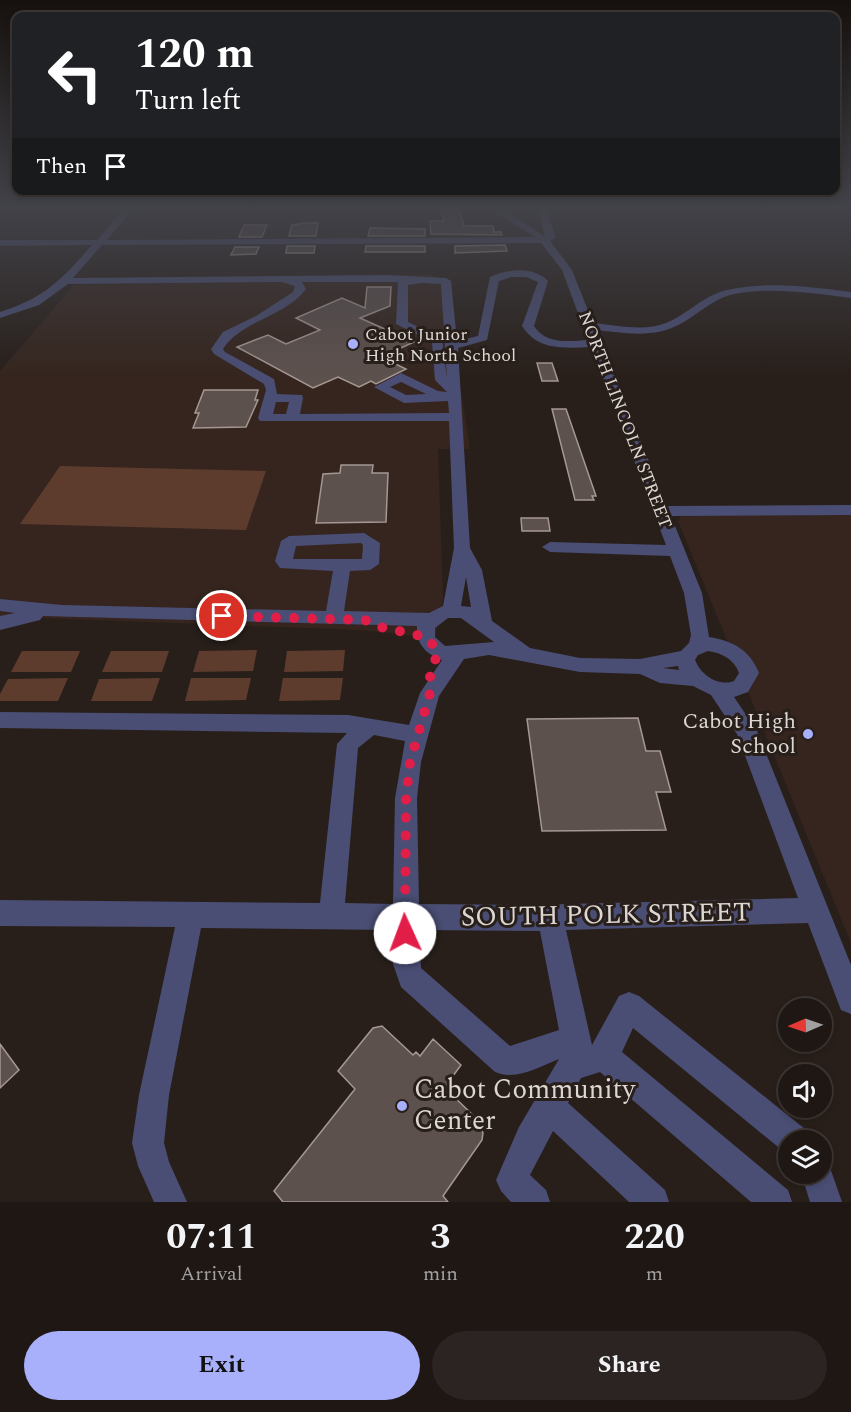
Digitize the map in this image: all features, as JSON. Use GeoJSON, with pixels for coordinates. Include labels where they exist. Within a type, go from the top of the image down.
{"type":"FeatureCollection","features":[{"type":"Feature","properties":{"kind":"street"},"geometry":{"type":"LineString","coordinates":[[0,315],[34,304],[47,297],[79,265]]}},
{"type":"Feature","properties":{"kind":"street","name":"NORTH LINCOLN STREET"},"geometry":{"type":"LineString","coordinates":[[564,265],[693,593],[700,649],[686,667],[695,679]]}},
{"type":"Feature","properties":{"kind":"street"},"geometry":{"type":"LineString","coordinates":[[452,345],[466,344],[483,338],[494,279],[508,274],[532,275],[543,281],[528,326],[536,339],[546,343],[596,343]]}},
{"type":"Feature","properties":{"kind":"street"},"geometry":{"type":"LineString","coordinates":[[65,281],[284,280],[322,285],[398,279],[446,281],[457,417],[462,548],[451,610],[438,641],[430,693],[416,735],[406,798],[405,964],[411,977],[505,1062],[587,1053]]}},
{"type":"Feature","properties":{"kind":"street"},"geometry":{"type":"LineString","coordinates":[[398,279],[397,325],[440,343]]}},
{"type":"Feature","properties":{"kind":"street"},"geometry":{"type":"LineString","coordinates":[[284,280],[298,284],[300,289],[297,294],[260,318],[226,334],[217,349],[219,354],[270,382],[272,390],[265,418],[457,417]]}},
{"type":"Feature","properties":{"kind":"street"},"geometry":{"type":"LineString","coordinates":[[403,282],[443,284],[448,378],[455,390],[441,380],[440,343],[433,336],[402,324],[403,282]]}},
{"type":"Feature","properties":{"kind":"street"},"geometry":{"type":"LineString","coordinates":[[589,326],[651,329],[669,326],[718,296],[735,291],[810,291],[851,295]]}},
{"type":"Feature","properties":{"kind":"street"},"geometry":{"type":"LineString","coordinates":[[270,398],[297,398],[292,418]]}},
{"type":"Feature","properties":{"kind":"street"},"geometry":{"type":"LineString","coordinates":[[662,511],[851,510]]}},
{"type":"Feature","properties":{"kind":"street"},"geometry":{"type":"LineString","coordinates":[[364,538],[372,543],[370,564],[342,566],[286,564],[284,561],[289,541],[364,538]]}},
{"type":"Feature","properties":{"kind":"street"},"geometry":{"type":"LineString","coordinates":[[550,547],[676,551]]}},
{"type":"Feature","properties":{"kind":"street"},"geometry":{"type":"LineString","coordinates":[[462,548],[473,570],[486,636],[480,648]]}},
{"type":"Feature","properties":{"kind":"street"},"geometry":{"type":"LineString","coordinates":[[334,619],[342,566]]}},
{"type":"Feature","properties":{"kind":"street"},"geometry":{"type":"LineString","coordinates":[[0,605],[62,611],[365,620],[380,627],[438,641],[522,652],[540,659],[580,665],[643,667],[660,675],[695,679],[725,690],[747,731],[851,1000]]}},
{"type":"Feature","properties":{"kind":"street"},"geometry":{"type":"LineString","coordinates":[[451,610],[474,616],[483,626],[512,643],[522,652]]}},
{"type":"Feature","properties":{"kind":"street"},"geometry":{"type":"LineString","coordinates":[[0,623],[16,618],[62,611]]}},
{"type":"Feature","properties":{"kind":"street"},"geometry":{"type":"LineString","coordinates":[[643,667],[652,660],[679,659],[700,649],[737,654],[747,667],[747,681],[725,690]]}},
{"type":"Feature","properties":{"kind":"street"},"geometry":{"type":"LineString","coordinates":[[0,720],[371,726],[416,735]]}},
{"type":"Feature","properties":{"kind":"street"},"geometry":{"type":"LineString","coordinates":[[331,916],[348,744],[371,726]]}},
{"type":"Feature","properties":{"kind":"street","name":"SOUTH POLK STREET"},"geometry":{"type":"LineString","coordinates":[[0,913],[550,917],[817,910]]}},
{"type":"Feature","properties":{"kind":"street"},"geometry":{"type":"LineString","coordinates":[[171,1202],[154,1166],[148,1143],[154,1095],[191,914]]}},
{"type":"Feature","properties":{"kind":"street"},"geometry":{"type":"LineString","coordinates":[[550,917],[587,1053],[776,1202]]}},
{"type":"Feature","properties":{"kind":"street"},"geometry":{"type":"LineString","coordinates":[[534,1202],[512,1180],[530,1138],[550,1107],[571,1067],[587,1053],[629,1006],[782,1130]]}},
{"type":"Feature","properties":{"kind":"street"},"geometry":{"type":"LineString","coordinates":[[550,1107],[653,1202]]}},
{"type":"Feature","properties":{"kind":"street"},"geometry":{"type":"LineString","coordinates":[[820,1184],[826,1202]]}},
{"type":"Feature","properties":{"kind":"shaded area"},"geometry":{"type":"Polygon","coordinates":[[[332,275],[429,275],[450,281],[458,370],[470,449],[438,449],[443,598],[435,638],[361,630],[39,618],[0,630],[0,371],[74,285],[280,282],[332,275]]]}},
{"type":"Feature","properties":{"kind":"shaded area"},"geometry":{"type":"Polygon","coordinates":[[[60,466],[266,471],[246,530],[20,524],[60,466]]]}},
{"type":"Feature","properties":{"kind":"shaded area","name":"Cabot High School"},"geometry":{"type":"Polygon","coordinates":[[[851,510],[851,943],[678,521],[682,514],[851,510]]]}},
{"type":"Feature","properties":{"kind":"shaded area"},"geometry":{"type":"Polygon","coordinates":[[[257,650],[253,671],[193,672],[199,651],[257,650]]]}},
{"type":"Feature","properties":{"kind":"shaded area"},"geometry":{"type":"Polygon","coordinates":[[[345,650],[343,671],[284,672],[287,651],[345,650]]]}},
{"type":"Feature","properties":{"kind":"shaded area"},"geometry":{"type":"Polygon","coordinates":[[[22,651],[80,651],[71,672],[11,672],[22,651]]]}},
{"type":"Feature","properties":{"kind":"shaded area"},"geometry":{"type":"Polygon","coordinates":[[[111,651],[169,651],[162,672],[102,672],[111,651]]]}},
{"type":"Feature","properties":{"kind":"shaded area"},"geometry":{"type":"Polygon","coordinates":[[[68,678],[58,701],[0,701],[0,694],[8,679],[68,678]]]}},
{"type":"Feature","properties":{"kind":"shaded area"},"geometry":{"type":"Polygon","coordinates":[[[160,678],[152,701],[91,701],[99,679],[160,678]]]}},
{"type":"Feature","properties":{"kind":"shaded area"},"geometry":{"type":"Polygon","coordinates":[[[191,678],[251,678],[246,700],[185,701],[191,678]]]}},
{"type":"Feature","properties":{"kind":"shaded area"},"geometry":{"type":"Polygon","coordinates":[[[283,678],[343,678],[340,700],[279,701],[283,678]]]}},
{"type":"Feature","properties":{"kind":"building","name":"Cabot Junior High North School"},"geometry":{"type":"Polygon","coordinates":[[[367,287],[391,287],[390,306],[360,318],[414,342],[381,357],[406,369],[376,384],[371,381],[359,387],[338,377],[313,388],[237,347],[268,335],[286,344],[320,330],[296,318],[342,298],[365,308],[367,287]]]}},
{"type":"Feature","properties":{"kind":"building"},"geometry":{"type":"Polygon","coordinates":[[[537,363],[552,363],[558,381],[542,381],[537,363]]]}},
{"type":"Feature","properties":{"kind":"building"},"geometry":{"type":"Polygon","coordinates":[[[204,390],[258,390],[255,400],[258,400],[246,427],[193,428],[199,413],[195,413],[204,390]]]}},
{"type":"Feature","properties":{"kind":"building"},"geometry":{"type":"Polygon","coordinates":[[[552,409],[566,409],[596,496],[592,496],[594,500],[575,500],[552,409]]]}},
{"type":"Feature","properties":{"kind":"building"},"geometry":{"type":"Polygon","coordinates":[[[341,465],[373,465],[372,473],[388,473],[386,522],[316,523],[323,474],[340,473],[341,465]]]}},
{"type":"Feature","properties":{"kind":"building"},"geometry":{"type":"Polygon","coordinates":[[[521,518],[548,518],[550,531],[522,531],[521,518]]]}},
{"type":"Feature","properties":{"kind":"building"},"geometry":{"type":"Polygon","coordinates":[[[638,718],[646,751],[660,751],[671,792],[656,792],[666,830],[542,831],[527,719],[638,718]]]}},
{"type":"Feature","properties":{"kind":"building","name":"Cabot Community Center"},"geometry":{"type":"Polygon","coordinates":[[[382,1026],[413,1055],[416,1052],[420,1056],[433,1039],[461,1065],[447,1084],[452,1088],[449,1092],[478,1120],[483,1133],[482,1140],[443,1196],[448,1202],[283,1202],[274,1191],[355,1089],[338,1071],[373,1028],[382,1026]]]}},
{"type":"Feature","properties":{"kind":"building"},"geometry":{"type":"Polygon","coordinates":[[[0,1044],[19,1070],[0,1088],[0,1044]]]}},
{"type":"Feature","properties":{"kind":"place","name":"Cabot Junior High North School"},"geometry":{"type":"Point","coordinates":[353,344]}},
{"type":"Feature","properties":{"kind":"place","name":"Cabot High School"},"geometry":{"type":"Point","coordinates":[808,734]}},
{"type":"Feature","properties":{"kind":"place","name":"Cabot Community Center"},"geometry":{"type":"Point","coordinates":[402,1106]}},
{"type":"Feature","properties":{"kind":"route"},"geometry":{"type":"LineString","coordinates":[[222,616],[365,620],[380,627],[426,637],[438,651],[430,677],[430,693],[424,707],[410,762],[406,798],[405,933]]}}]}
